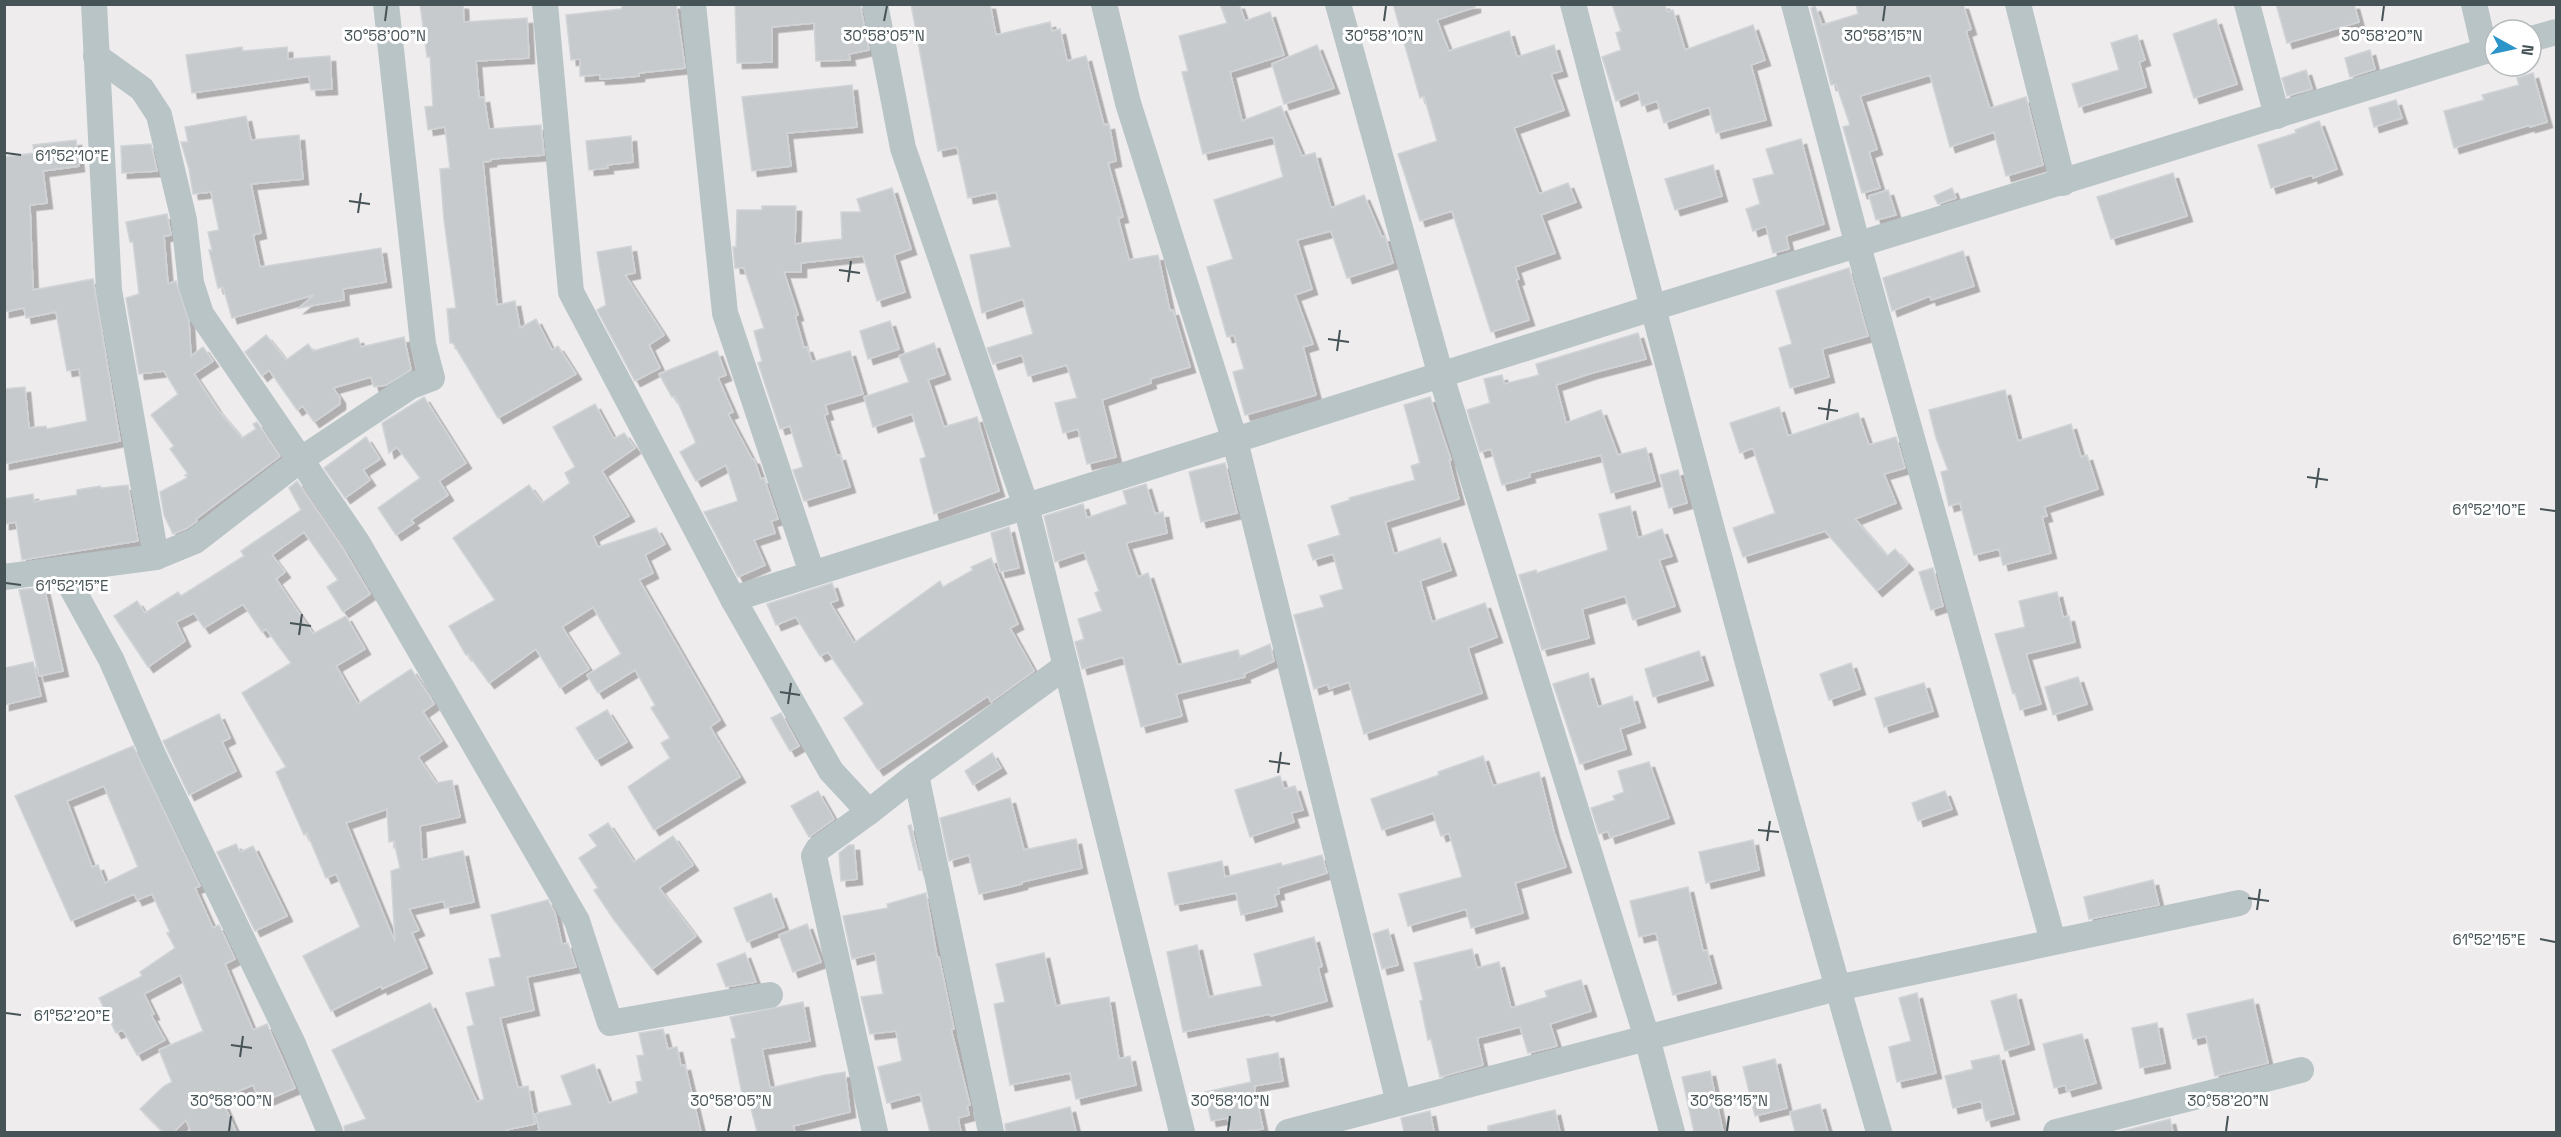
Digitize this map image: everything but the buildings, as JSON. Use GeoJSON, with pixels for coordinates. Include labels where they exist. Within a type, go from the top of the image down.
{"type":"FeatureCollection","features":[{"type":"Feature","properties":{"kind":"street"},"geometry":{"type":"LineString","coordinates":[[94,4],[109,290],[156,557]]}},
{"type":"Feature","properties":{"kind":"street"},"geometry":{"type":"LineString","coordinates":[[4,577],[156,557],[195,541],[300,460],[411,386],[432,378],[423,344],[386,4]]}},
{"type":"Feature","properties":{"kind":"street"},"geometry":{"type":"LineString","coordinates":[[545,4],[571,292],[733,599],[831,771],[869,812]]}},
{"type":"Feature","properties":{"kind":"street"},"geometry":{"type":"LineString","coordinates":[[693,4],[724,314],[812,573]]}},
{"type":"Feature","properties":{"kind":"street"},"geometry":{"type":"LineString","coordinates":[[875,4],[903,148],[1026,506],[1182,1132]]}},
{"type":"Feature","properties":{"kind":"street"},"geometry":{"type":"LineString","coordinates":[[1104,4],[1128,103],[1235,441],[1399,1102]]}},
{"type":"Feature","properties":{"kind":"street"},"geometry":{"type":"LineString","coordinates":[[1338,4],[1441,376],[1647,1038],[1672,1132]]}},
{"type":"Feature","properties":{"kind":"street"},"geometry":{"type":"LineString","coordinates":[[1573,4],[1837,988],[1879,1132]]}},
{"type":"Feature","properties":{"kind":"street"},"geometry":{"type":"LineString","coordinates":[[1794,4],[1858,246],[2053,941]]}},
{"type":"Feature","properties":{"kind":"street"},"geometry":{"type":"LineString","coordinates":[[2018,4],[2063,183]]}},
{"type":"Feature","properties":{"kind":"street"},"geometry":{"type":"LineString","coordinates":[[2247,4],[2277,116]]}},
{"type":"Feature","properties":{"kind":"street"},"geometry":{"type":"LineString","coordinates":[[2474,4],[2483,30]]}},
{"type":"Feature","properties":{"kind":"street"},"geometry":{"type":"LineString","coordinates":[[733,599],[1653,308],[2483,52]]}},
{"type":"Feature","properties":{"kind":"street"},"geometry":{"type":"LineString","coordinates":[[96,56],[142,89],[159,115],[184,220],[191,283],[201,314],[357,542],[577,921],[610,1023],[770,995]]}},
{"type":"Feature","properties":{"kind":"street"},"geometry":{"type":"LineString","coordinates":[[62,570],[111,659],[153,755],[293,1044],[330,1132]]}},
{"type":"Feature","properties":{"kind":"street"},"geometry":{"type":"LineString","coordinates":[[875,1132],[814,856],[818,849],[916,775],[1066,666]]}},
{"type":"Feature","properties":{"kind":"street"},"geometry":{"type":"LineString","coordinates":[[916,775],[991,1132]]}},
{"type":"Feature","properties":{"kind":"street"},"geometry":{"type":"LineString","coordinates":[[1288,1132],[1837,988],[2239,903]]}},
{"type":"Feature","properties":{"kind":"street"},"geometry":{"type":"LineString","coordinates":[[2056,1132],[2301,1070]]}}]}
